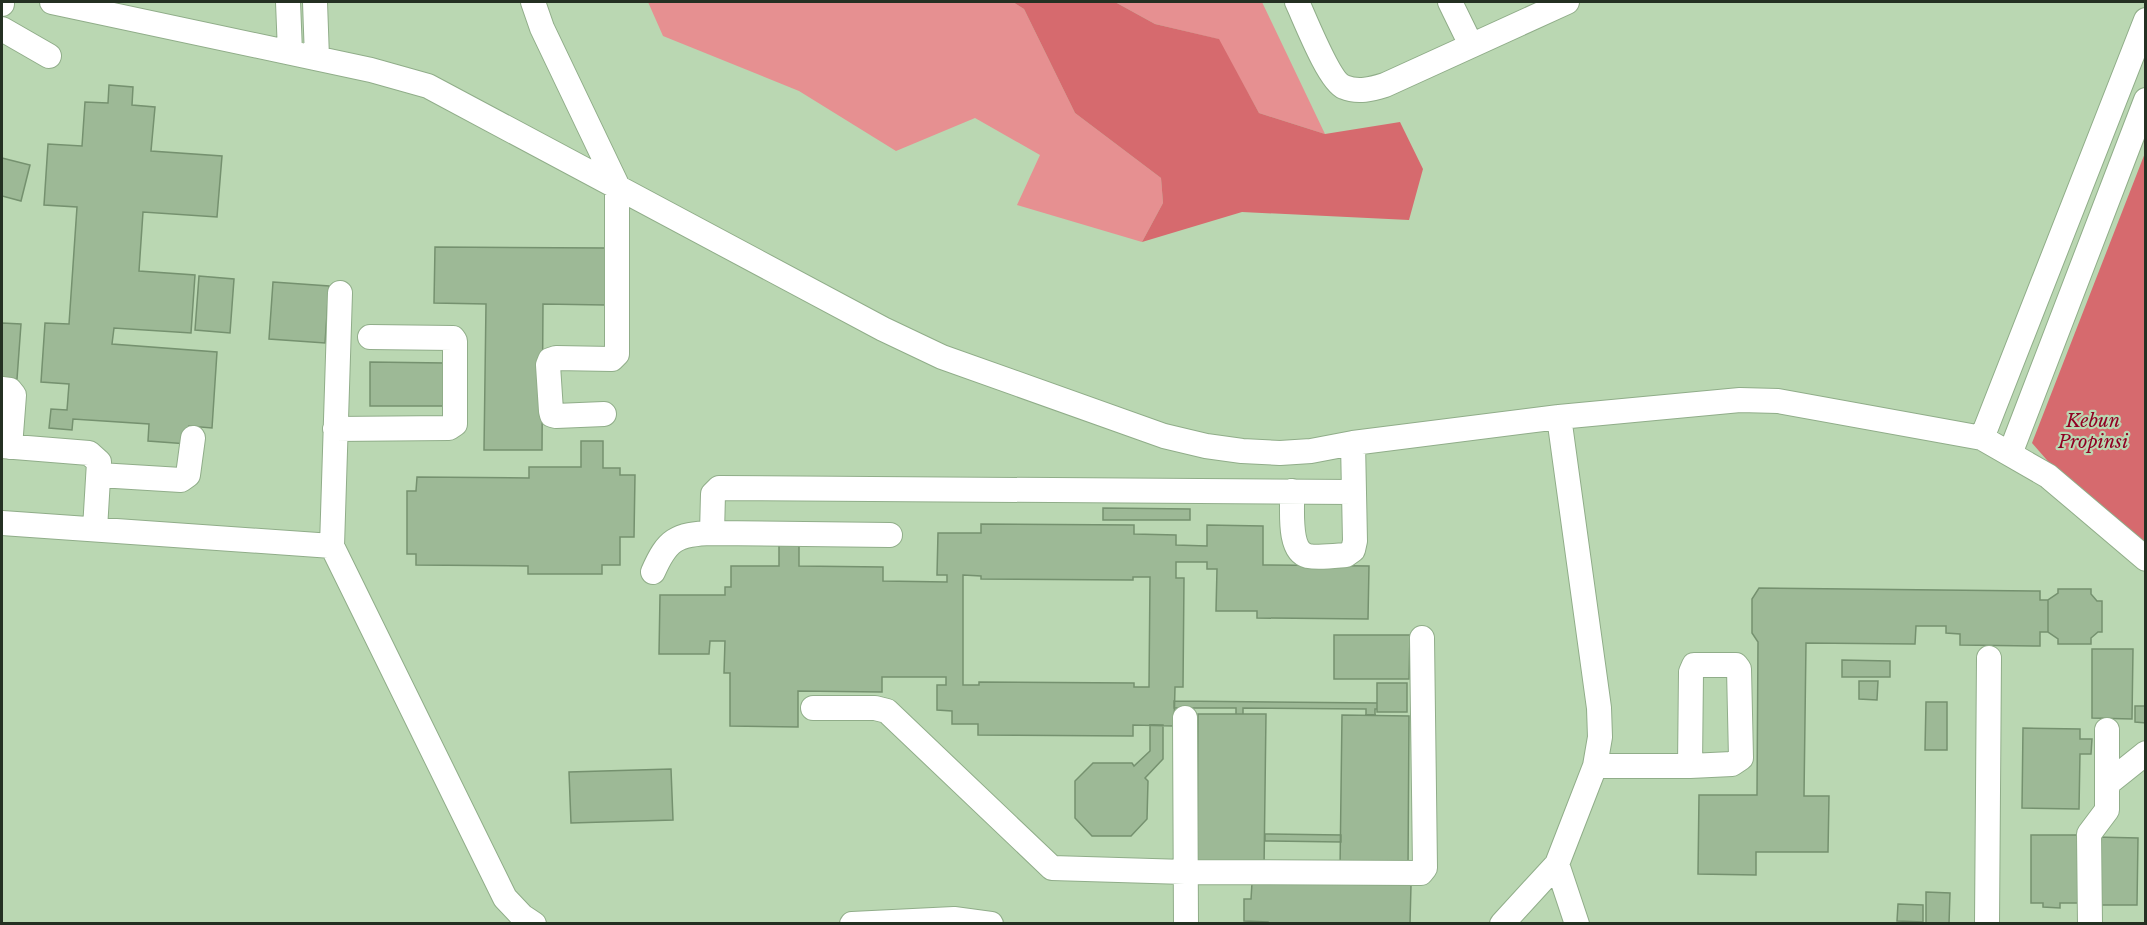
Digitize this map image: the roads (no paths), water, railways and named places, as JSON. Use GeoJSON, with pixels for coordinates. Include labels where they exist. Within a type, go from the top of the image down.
{"type":"FeatureCollection","features":[{"type":"Feature","properties":{"kind":"lane"},"geometry":{"type":"LineString","coordinates":[[52,2],[371,70],[428,86],[883,329],[942,357],[1164,436],[1206,446],[1280,453],[1311,451],[1353,443],[1559,417],[1740,400],[1778,401],[1982,438],[2048,476],[2145,559]]}},
{"type":"Feature","properties":{"kind":"lane"},"geometry":{"type":"LineString","coordinates":[[288,2],[290,52]]}},
{"type":"Feature","properties":{"kind":"lane"},"geometry":{"type":"LineString","coordinates":[[315,2],[317,58]]}},
{"type":"Feature","properties":{"kind":"lane"},"geometry":{"type":"LineString","coordinates":[[533,2],[542,28],[617,185],[617,354],[612,359],[556,358],[550,360],[548,365],[552,415],[604,414]]}},
{"type":"Feature","properties":{"kind":"lane"},"geometry":{"type":"LineString","coordinates":[[1297,2],[1330,73],[1343,87],[1365,91],[1385,85],[1567,2]]}},
{"type":"Feature","properties":{"kind":"lane"},"geometry":{"type":"LineString","coordinates":[[1450,2],[1471,45]]}},
{"type":"Feature","properties":{"kind":"lane"},"geometry":{"type":"LineString","coordinates":[[1982,438],[2145,20]]}},
{"type":"Feature","properties":{"kind":"lane"},"geometry":{"type":"LineString","coordinates":[[2,29],[49,56]]}},
{"type":"Feature","properties":{"kind":"lane"},"geometry":{"type":"LineString","coordinates":[[2010,454],[2145,100]]}},
{"type":"Feature","properties":{"kind":"lane"},"geometry":{"type":"LineString","coordinates":[[340,293],[332,546],[506,898],[522,916],[534,924]]}},
{"type":"Feature","properties":{"kind":"lane"},"geometry":{"type":"LineString","coordinates":[[336,429],[449,428],[455,424],[455,341],[453,338],[370,337]]}},
{"type":"Feature","properties":{"kind":"lane"},"geometry":{"type":"LineString","coordinates":[[2,389],[10,390],[14,395],[6,446],[89,453],[99,462],[95,529]]}},
{"type":"Feature","properties":{"kind":"lane"},"geometry":{"type":"LineString","coordinates":[[1502,924],[1557,864],[1595,765],[1600,737],[1599,708],[1559,417]]}},
{"type":"Feature","properties":{"kind":"lane"},"geometry":{"type":"LineString","coordinates":[[99,475],[181,480],[188,475],[193,438]]}},
{"type":"Feature","properties":{"kind":"lane"},"geometry":{"type":"LineString","coordinates":[[1293,491],[1293,538],[1297,550],[1306,556],[1346,555],[1353,550],[1355,541],[1353,443]]}},
{"type":"Feature","properties":{"kind":"lane"},"geometry":{"type":"LineString","coordinates":[[712,533],[712,494],[719,488],[1354,492]]}},
{"type":"Feature","properties":{"kind":"lane"},"geometry":{"type":"LineString","coordinates":[[2,523],[332,546]]}},
{"type":"Feature","properties":{"kind":"lane"},"geometry":{"type":"LineString","coordinates":[[653,572],[662,552],[670,542],[712,533],[890,535]]}},
{"type":"Feature","properties":{"kind":"lane"},"geometry":{"type":"LineString","coordinates":[[813,708],[875,708],[887,711],[1052,867],[1185,872],[1421,873],[1425,868],[1422,638]]}},
{"type":"Feature","properties":{"kind":"lane"},"geometry":{"type":"LineString","coordinates":[[1987,924],[1989,658]]}},
{"type":"Feature","properties":{"kind":"lane"},"geometry":{"type":"LineString","coordinates":[[1185,718],[1186,924]]}},
{"type":"Feature","properties":{"kind":"lane"},"geometry":{"type":"LineString","coordinates":[[2090,924],[2090,834],[2107,810],[2107,730]]}},
{"type":"Feature","properties":{"kind":"lane"},"geometry":{"type":"LineString","coordinates":[[2107,784],[2145,753]]}},
{"type":"Feature","properties":{"kind":"lane"},"geometry":{"type":"LineString","coordinates":[[1595,765],[1690,766]]}},
{"type":"Feature","properties":{"kind":"lane"},"geometry":{"type":"LineString","coordinates":[[1557,864],[1577,924]]}},
{"type":"Feature","properties":{"kind":"lane"},"geometry":{"type":"LineString","coordinates":[[852,924],[954,919],[991,924]]}},
{"type":"Feature","properties":{"kind":"park label","name":"Kebun Propinsi"},"geometry":{"type":"Point","coordinates":[2093,431]}}]}
